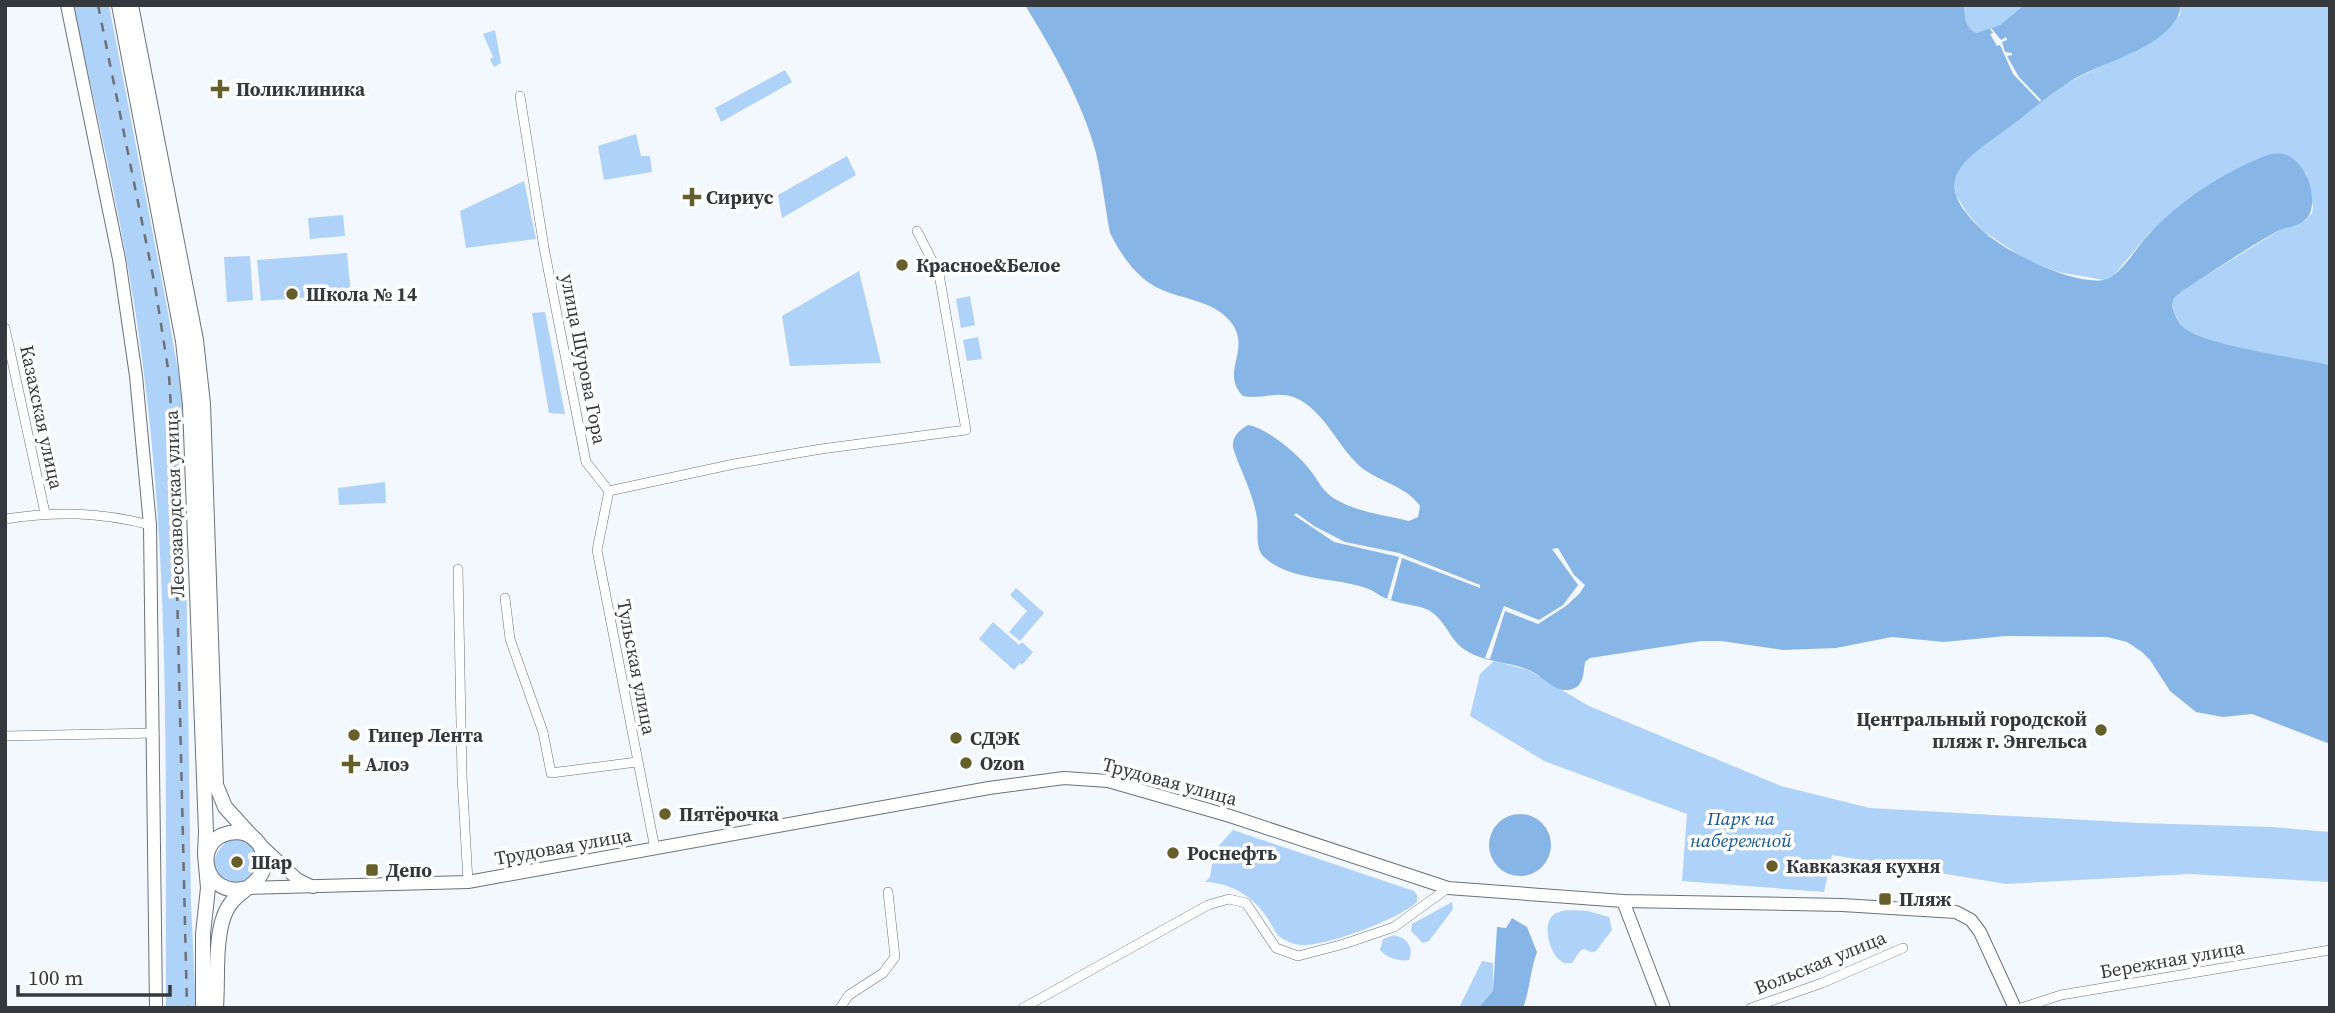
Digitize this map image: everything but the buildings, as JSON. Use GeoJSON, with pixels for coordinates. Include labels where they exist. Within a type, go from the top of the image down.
{"type":"FeatureCollection","features":[{"type":"Feature","properties":{"kind":"main road","name":"Лесозаводская улица"},"geometry":{"type":"LineString","coordinates":[[67,5],[119,259],[136,376],[150,525],[156,1008]]}},
{"type":"Feature","properties":{"kind":"main road","name":"Лесозаводская улица"},"geometry":{"type":"LineString","coordinates":[[119,5],[183,341],[190,405],[208,888],[203,934],[203,1008]]}},
{"type":"Feature","properties":{"kind":"main road","name":"Лесозаводская улица"},"geometry":{"type":"LineString","coordinates":[[131,5],[196,340],[204,418],[216,785],[225,807],[255,840]]}},
{"type":"Feature","properties":{"kind":"main road","name":"Трудовая улица"},"geometry":{"type":"LineString","coordinates":[[247,888],[468,882],[977,790],[1064,778],[1108,781],[1170,798],[1448,888],[1623,901],[1842,905],[1956,912],[1970,920],[1989,949],[2015,1008]]}},
{"type":"Feature","properties":{"kind":"main road"},"geometry":{"type":"LineString","coordinates":[[247,888],[233,890],[220,886],[211,876],[206,863],[211,845],[226,834],[244,834],[255,840],[297,879],[314,887]]}},
{"type":"Feature","properties":{"kind":"main road"},"geometry":{"type":"LineString","coordinates":[[216,1008],[222,923],[229,905],[260,877],[264,866],[262,849],[255,840]]}},
{"type":"Feature","properties":{"kind":"main road"},"geometry":{"type":"LineString","coordinates":[[1623,901],[1664,1008]]}},
{"type":"Feature","properties":{"kind":"street","name":"улица Шурова Гора"},"geometry":{"type":"LineString","coordinates":[[520,96],[544,247],[586,463],[609,491]]}},
{"type":"Feature","properties":{"kind":"street"},"geometry":{"type":"LineString","coordinates":[[609,491],[734,464],[821,449],[967,430],[939,274],[918,231]]}},
{"type":"Feature","properties":{"kind":"street","name":"Казахская улица"},"geometry":{"type":"LineString","coordinates":[[5,328],[44,513]]}},
{"type":"Feature","properties":{"kind":"street","name":"Тульская улица"},"geometry":{"type":"LineString","coordinates":[[609,491],[597,550],[655,849]]}},
{"type":"Feature","properties":{"kind":"street"},"geometry":{"type":"LineString","coordinates":[[5,519],[44,513],[115,516],[150,525]]}},
{"type":"Feature","properties":{"kind":"street"},"geometry":{"type":"LineString","coordinates":[[458,569],[462,776],[468,882]]}},
{"type":"Feature","properties":{"kind":"street"},"geometry":{"type":"LineString","coordinates":[[505,598],[510,639],[543,732],[551,772],[637,762]]}},
{"type":"Feature","properties":{"kind":"street"},"geometry":{"type":"LineString","coordinates":[[5,736],[153,733]]}},
{"type":"Feature","properties":{"kind":"street"},"geometry":{"type":"LineString","coordinates":[[1023,1008],[1209,905],[1229,899],[1246,904],[1276,948],[1298,956],[1394,927],[1448,888]]}},
{"type":"Feature","properties":{"kind":"street"},"geometry":{"type":"LineString","coordinates":[[840,1008],[849,995],[883,973],[894,957],[888,892]]}},
{"type":"Feature","properties":{"kind":"street","name":"Вольская улица"},"geometry":{"type":"LineString","coordinates":[[1751,1008],[1822,983],[1903,948]]}},
{"type":"Feature","properties":{"kind":"street","name":"Бережная улица"},"geometry":{"type":"LineString","coordinates":[[2021,1008],[2061,995],[2330,950]]}},
{"type":"Feature","properties":{"kind":"green space"},"geometry":{"type":"Polygon","coordinates":[[[73,5],[109,5],[182,394],[181,538],[186,553],[191,903],[196,1008],[166,1008],[165,691],[153,453],[130,281],[73,5]]]}},
{"type":"Feature","properties":{"kind":"green space"},"geometry":{"type":"Polygon","coordinates":[[[1964,5],[2024,5],[2000,25],[1977,34],[1968,26],[1964,5]]]}},
{"type":"Feature","properties":{"kind":"green space"},"geometry":{"type":"Polygon","coordinates":[[[2181,5],[2330,5],[2330,365],[2208,339],[2182,326],[2172,306],[2174,298],[2181,291],[2280,230],[2306,220],[2313,207],[2306,172],[2150,232],[2114,275],[2104,280],[2058,272],[2028,261],[1983,231],[1956,195],[1954,183],[1957,170],[1978,148],[2069,82],[2143,46],[2180,15],[2181,5]]]}},
{"type":"Feature","properties":{"kind":"green space"},"geometry":{"type":"Polygon","coordinates":[[[495,30],[501,63],[494,67],[490,59],[493,57],[483,34],[495,30]]]}},
{"type":"Feature","properties":{"kind":"green space"},"geometry":{"type":"Polygon","coordinates":[[[785,70],[792,82],[721,122],[715,108],[785,70]]]}},
{"type":"Feature","properties":{"kind":"green space"},"geometry":{"type":"Polygon","coordinates":[[[636,134],[641,156],[650,156],[652,172],[604,180],[598,146],[636,134]]]}},
{"type":"Feature","properties":{"kind":"green space"},"geometry":{"type":"Polygon","coordinates":[[[847,156],[856,175],[782,218],[778,195],[847,156]]]}},
{"type":"Feature","properties":{"kind":"green space"},"geometry":{"type":"Polygon","coordinates":[[[524,181],[536,239],[466,248],[460,211],[524,181]]]}},
{"type":"Feature","properties":{"kind":"green space"},"geometry":{"type":"Polygon","coordinates":[[[343,215],[345,236],[310,239],[308,218],[343,215]]]}},
{"type":"Feature","properties":{"kind":"green space"},"geometry":{"type":"Polygon","coordinates":[[[347,253],[351,294],[261,301],[257,260],[347,253]]]}},
{"type":"Feature","properties":{"kind":"green space"},"geometry":{"type":"Polygon","coordinates":[[[250,256],[253,300],[227,302],[224,257],[250,256]]]}},
{"type":"Feature","properties":{"kind":"green space"},"geometry":{"type":"Polygon","coordinates":[[[859,271],[881,363],[790,366],[782,316],[859,271]]]}},
{"type":"Feature","properties":{"kind":"green space"},"geometry":{"type":"Polygon","coordinates":[[[970,296],[975,325],[961,328],[956,299],[970,296]]]}},
{"type":"Feature","properties":{"kind":"green space"},"geometry":{"type":"Polygon","coordinates":[[[545,312],[565,414],[549,413],[532,313],[545,312]]]}},
{"type":"Feature","properties":{"kind":"green space"},"geometry":{"type":"Polygon","coordinates":[[[978,337],[982,359],[967,361],[963,340],[978,337]]]}},
{"type":"Feature","properties":{"kind":"green space"},"geometry":{"type":"Polygon","coordinates":[[[385,482],[386,503],[339,505],[338,488],[385,482]]]}},
{"type":"Feature","properties":{"kind":"green space"},"geometry":{"type":"Polygon","coordinates":[[[1016,588],[1044,613],[1020,641],[1009,632],[1027,611],[1010,595],[1016,588]]]}},
{"type":"Feature","properties":{"kind":"green space"},"geometry":{"type":"Polygon","coordinates":[[[993,622],[1019,645],[1022,642],[1033,652],[1014,670],[979,639],[993,622]]]}},
{"type":"Feature","properties":{"kind":"green space","name":"Парк на набережной"},"geometry":{"type":"Polygon","coordinates":[[[1494,661],[1528,670],[1589,706],[1781,786],[1870,808],[2330,832],[2330,882],[2190,874],[2006,884],[1832,855],[1824,892],[1682,881],[1687,814],[1544,761],[1470,716],[1480,674],[1494,661]]]}},
{"type":"Feature","properties":{"kind":"green space"},"geometry":{"type":"Polygon","coordinates":[[[1233,830],[1414,891],[1417,902],[1379,924],[1344,937],[1312,944],[1290,942],[1278,935],[1262,911],[1249,898],[1233,888],[1205,882],[1210,877],[1214,851],[1233,830]]]}},
{"type":"Feature","properties":{"kind":"green space"},"geometry":{"type":"Polygon","coordinates":[[[233,838],[247,840],[259,850],[259,873],[238,885],[222,879],[214,869],[218,851],[233,838]]]}},
{"type":"Feature","properties":{"kind":"green space"},"geometry":{"type":"Polygon","coordinates":[[[1452,902],[1453,909],[1429,941],[1423,943],[1411,931],[1412,924],[1452,902]]]}},
{"type":"Feature","properties":{"kind":"green space"},"geometry":{"type":"Polygon","coordinates":[[[1562,911],[1588,911],[1609,917],[1612,930],[1596,951],[1584,949],[1572,963],[1563,963],[1550,944],[1549,921],[1553,915],[1562,911]]]}},
{"type":"Feature","properties":{"kind":"green space"},"geometry":{"type":"Polygon","coordinates":[[[1394,935],[1403,938],[1408,944],[1411,951],[1409,960],[1394,959],[1380,950],[1383,939],[1394,935]]]}},
{"type":"Feature","properties":{"kind":"green space"},"geometry":{"type":"Polygon","coordinates":[[[1482,961],[1493,963],[1493,991],[1478,1008],[1459,1008],[1482,961]]]}},
{"type":"Feature","properties":{"kind":"shaded area"},"geometry":{"type":"Polygon","coordinates":[[[1025,5],[1964,5],[1968,26],[1977,33],[2000,25],[2024,5],[2181,5],[2176,20],[2151,43],[2068,83],[1974,153],[1957,175],[1954,186],[1967,214],[1983,231],[2007,248],[2057,272],[2090,280],[2103,280],[2110,278],[2123,267],[2163,220],[2189,198],[2219,179],[2265,156],[2279,154],[2291,157],[2300,166],[2311,190],[2310,213],[2305,220],[2276,232],[2217,268],[2182,291],[2174,298],[2172,306],[2182,326],[2208,339],[2330,365],[2330,744],[2252,714],[2223,717],[2196,712],[2170,691],[2142,652],[2127,642],[2107,637],[2006,636],[1944,642],[1892,637],[1836,648],[1783,650],[1721,641],[1701,641],[1590,658],[1585,662],[1579,685],[1563,690],[1531,671],[1469,652],[1457,643],[1432,612],[1426,609],[1390,600],[1354,584],[1300,575],[1276,565],[1259,550],[1255,509],[1233,448],[1236,435],[1248,425],[1273,436],[1305,464],[1327,493],[1343,503],[1409,521],[1418,517],[1420,506],[1408,494],[1369,473],[1353,460],[1306,404],[1296,398],[1282,395],[1243,396],[1234,379],[1238,344],[1233,325],[1216,309],[1206,304],[1151,284],[1127,261],[1110,233],[1096,153],[1083,114],[1056,58],[1025,5]]]}},
{"type":"Feature","properties":{"kind":"shaded area"},"geometry":{"type":"Polygon","coordinates":[[[1520,814],[1532,816],[1542,823],[1549,833],[1549,857],[1542,867],[1532,874],[1520,876],[1508,874],[1498,867],[1491,857],[1489,845],[1491,833],[1498,823],[1508,816],[1520,814]]]}},
{"type":"Feature","properties":{"kind":"shaded area"},"geometry":{"type":"Polygon","coordinates":[[[1512,918],[1527,927],[1537,952],[1523,1008],[1478,1008],[1493,991],[1497,927],[1506,928],[1512,918]]]}},
{"type":"Feature","properties":{"kind":"pier"},"geometry":{"type":"Polygon","coordinates":[[[1991,28],[2001,40],[2006,37],[2007,40],[2002,42],[2005,52],[2012,53],[2007,56],[2019,77],[2040,102],[2013,74],[2000,45],[1997,46],[1990,34],[1993,33],[1991,28]]]}},
{"type":"Feature","properties":{"kind":"pier"},"geometry":{"type":"Polygon","coordinates":[[[1296,513],[1345,542],[1399,553],[1480,585],[1480,588],[1402,558],[1391,600],[1387,599],[1399,557],[1334,542],[1294,515],[1296,513]]]}},
{"type":"Feature","properties":{"kind":"pier"},"geometry":{"type":"Polygon","coordinates":[[[1558,548],[1574,575],[1585,585],[1580,593],[1566,606],[1538,624],[1505,611],[1490,659],[1485,658],[1504,606],[1539,620],[1563,605],[1578,585],[1552,549],[1558,548]]]}},
{"type":"Feature","properties":{"kind":"railway"},"geometry":{"type":"LineString","coordinates":[[98,5],[155,286],[169,375],[174,462],[187,1008]]}},
{"type":"Feature","properties":{"kind":"place","name":"Поликлиника"},"geometry":{"type":"Point","coordinates":[220,89]}},
{"type":"Feature","properties":{"kind":"place","name":"Сириус"},"geometry":{"type":"Point","coordinates":[692,197]}},
{"type":"Feature","properties":{"kind":"place","name":"Красное&Белое"},"geometry":{"type":"Point","coordinates":[902,265]}},
{"type":"Feature","properties":{"kind":"place","name":"Школа № 14"},"geometry":{"type":"Point","coordinates":[292,294]}},
{"type":"Feature","properties":{"kind":"place","name":"Центральный городской пляж г. Энгельса"},"geometry":{"type":"Point","coordinates":[2101,730]}},
{"type":"Feature","properties":{"kind":"place","name":"Гипер Лента"},"geometry":{"type":"Point","coordinates":[354,735]}},
{"type":"Feature","properties":{"kind":"place","name":"СДЭК"},"geometry":{"type":"Point","coordinates":[956,738]}},
{"type":"Feature","properties":{"kind":"place","name":"Ozon"},"geometry":{"type":"Point","coordinates":[966,763]}},
{"type":"Feature","properties":{"kind":"place","name":"Алоэ"},"geometry":{"type":"Point","coordinates":[351,764]}},
{"type":"Feature","properties":{"kind":"place","name":"Пятёрочка"},"geometry":{"type":"Point","coordinates":[665,814]}},
{"type":"Feature","properties":{"kind":"place","name":"Роснефть"},"geometry":{"type":"Point","coordinates":[1173,853]}},
{"type":"Feature","properties":{"kind":"place","name":"Шар"},"geometry":{"type":"Point","coordinates":[237,862]}},
{"type":"Feature","properties":{"kind":"place","name":"Кавказкая кухня"},"geometry":{"type":"Point","coordinates":[1772,866]}},
{"type":"Feature","properties":{"kind":"place","name":"Депо"},"geometry":{"type":"Point","coordinates":[372,870]}},
{"type":"Feature","properties":{"kind":"place","name":"Пляж"},"geometry":{"type":"Point","coordinates":[1885,899]}}]}
